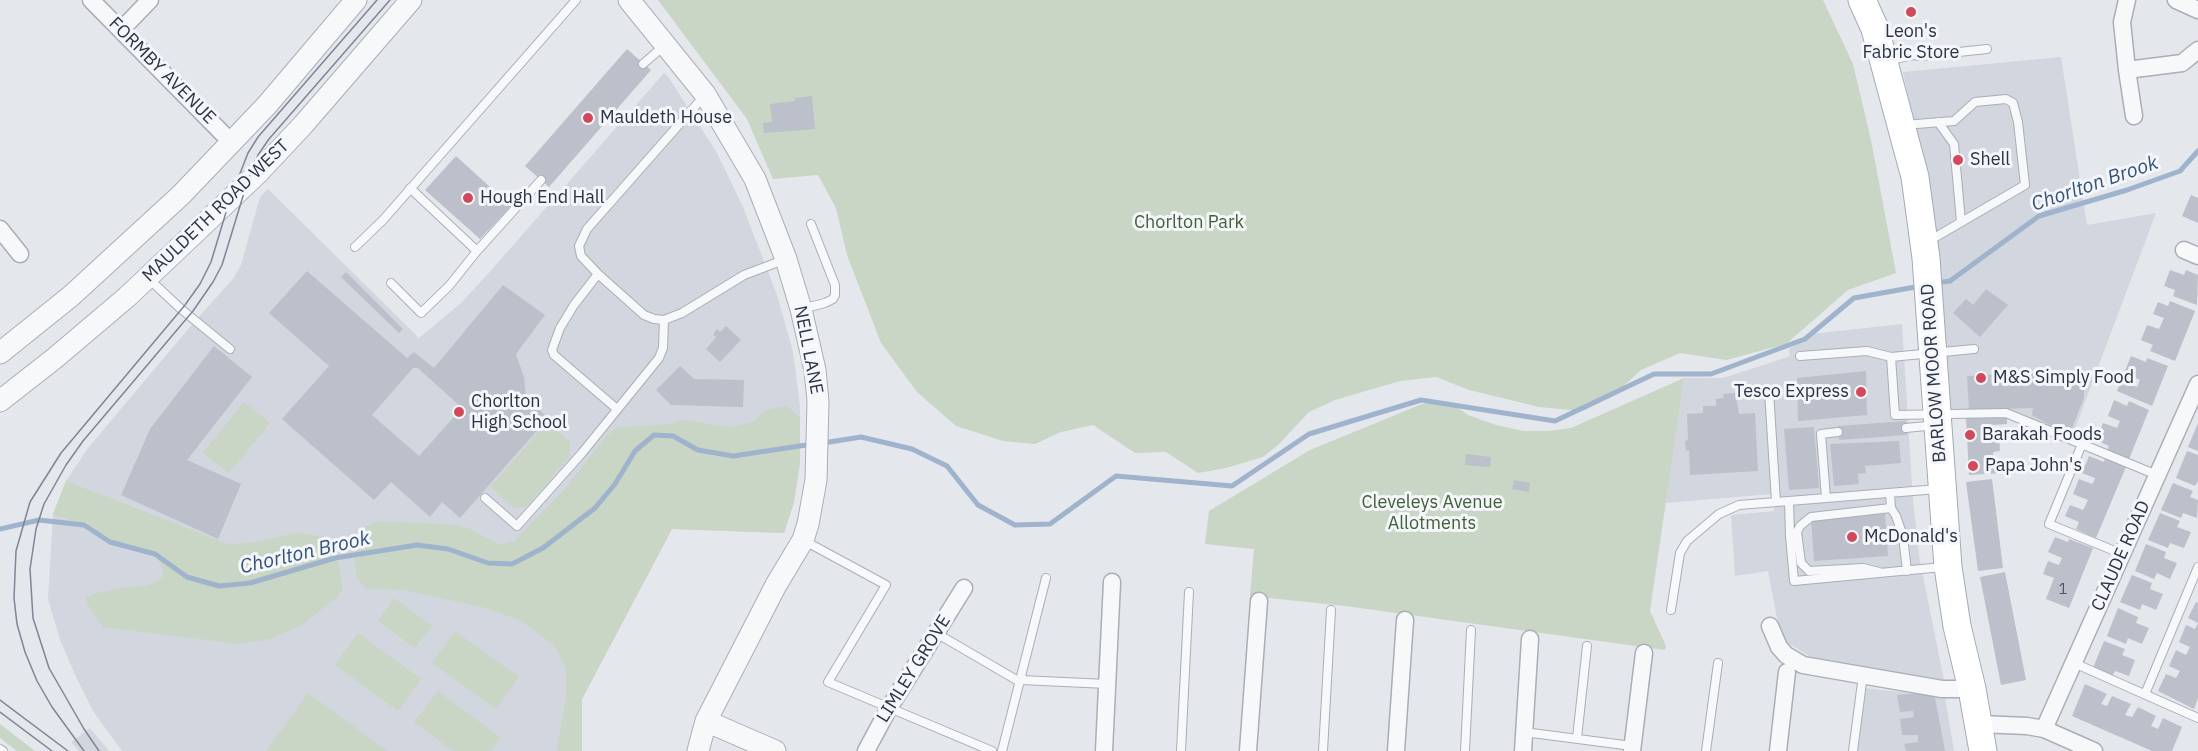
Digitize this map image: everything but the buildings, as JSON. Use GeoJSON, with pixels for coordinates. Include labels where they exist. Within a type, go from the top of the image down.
{"type":"FeatureCollection","features":[{"type":"Feature","properties":{"kind":"main road","name":"BARLOW MOOR ROAD"},"geometry":{"type":"LineString","coordinates":[[1862,0],[1875,29],[1912,166],[1925,251],[1948,567],[1957,626],[1980,724],[1983,751]]}},
{"type":"Feature","properties":{"kind":"street","name":"FORMBY AVENUE"},"geometry":{"type":"LineString","coordinates":[[91,0],[232,143]]}},
{"type":"Feature","properties":{"kind":"street"},"geometry":{"type":"LineString","coordinates":[[121,30],[150,0]]}},
{"type":"Feature","properties":{"kind":"street","name":"MAULDETH ROAD WEST"},"geometry":{"type":"LineString","coordinates":[[0,353],[71,296],[123,250],[232,143],[356,0]]}},
{"type":"Feature","properties":{"kind":"street","name":"MAULDETH ROAD WEST"},"geometry":{"type":"LineString","coordinates":[[0,401],[55,358],[148,278],[273,157],[411,0]]}},
{"type":"Feature","properties":{"kind":"street","name":"NELL LANE"},"geometry":{"type":"LineString","coordinates":[[629,0],[705,94],[755,179],[786,259],[801,309],[815,370],[819,430],[816,480],[808,524],[803,540],[776,585],[706,721],[698,751]]}},
{"type":"Feature","properties":{"kind":"street"},"geometry":{"type":"LineString","coordinates":[[2127,0],[2122,22],[2134,116]]}},
{"type":"Feature","properties":{"kind":"street"},"geometry":{"type":"LineString","coordinates":[[2176,0],[2198,10]]}},
{"type":"Feature","properties":{"kind":"street"},"geometry":{"type":"LineString","coordinates":[[2127,70],[2182,63],[2198,50]]}},
{"type":"Feature","properties":{"kind":"street"},"geometry":{"type":"LineString","coordinates":[[0,229],[20,254]]}},
{"type":"Feature","properties":{"kind":"street","name":"CLAUDE ROAD"},"geometry":{"type":"LineString","coordinates":[[2044,729],[2198,384]]}},
{"type":"Feature","properties":{"kind":"street"},"geometry":{"type":"LineString","coordinates":[[1104,751],[1113,582]]}},
{"type":"Feature","properties":{"kind":"street","name":"LIMLEY GROVE"},"geometry":{"type":"LineString","coordinates":[[866,751],[889,708],[964,588]]}},
{"type":"Feature","properties":{"kind":"street"},"geometry":{"type":"LineString","coordinates":[[1248,751],[1259,602]]}},
{"type":"Feature","properties":{"kind":"street"},"geometry":{"type":"LineString","coordinates":[[1396,751],[1405,620]]}},
{"type":"Feature","properties":{"kind":"street"},"geometry":{"type":"LineString","coordinates":[[1770,626],[1779,647],[1803,665],[1942,689],[1972,689]]}},
{"type":"Feature","properties":{"kind":"street"},"geometry":{"type":"LineString","coordinates":[[1523,751],[1530,639]]}},
{"type":"Feature","properties":{"kind":"street"},"geometry":{"type":"LineString","coordinates":[[1632,750],[1644,653]]}},
{"type":"Feature","properties":{"kind":"street"},"geometry":{"type":"LineString","coordinates":[[1778,751],[1787,672]]}},
{"type":"Feature","properties":{"kind":"street"},"geometry":{"type":"LineString","coordinates":[[706,721],[775,751]]}},
{"type":"Feature","properties":{"kind":"street"},"geometry":{"type":"LineString","coordinates":[[1980,724],[2044,729],[2069,746],[2094,751]]}},
{"type":"Feature","properties":{"kind":"lane"},"geometry":{"type":"LineString","coordinates":[[355,247],[383,220],[576,0]]}},
{"type":"Feature","properties":{"kind":"lane"},"geometry":{"type":"LineString","coordinates":[[644,64],[666,44]]}},
{"type":"Feature","properties":{"kind":"lane"},"geometry":{"type":"LineString","coordinates":[[1884,62],[1913,55],[1921,57],[1987,49]]}},
{"type":"Feature","properties":{"kind":"lane"},"geometry":{"type":"LineString","coordinates":[[705,94],[583,235],[579,246],[581,256],[644,315],[664,320],[682,313],[744,275],[786,259]]}},
{"type":"Feature","properties":{"kind":"lane"},"geometry":{"type":"LineString","coordinates":[[1901,125],[1954,121],[1975,102],[2006,99],[2013,103],[2018,122],[2025,185],[1961,222],[1925,251]]}},
{"type":"Feature","properties":{"kind":"lane"},"geometry":{"type":"LineString","coordinates":[[1938,122],[1954,144],[1961,222]]}},
{"type":"Feature","properties":{"kind":"lane"},"geometry":{"type":"LineString","coordinates":[[391,283],[421,313],[449,286],[541,180]]}},
{"type":"Feature","properties":{"kind":"lane"},"geometry":{"type":"LineString","coordinates":[[410,188],[477,251]]}},
{"type":"Feature","properties":{"kind":"lane"},"geometry":{"type":"LineString","coordinates":[[801,309],[825,303],[833,299],[835,295],[835,285],[811,224]]}},
{"type":"Feature","properties":{"kind":"lane"},"geometry":{"type":"LineString","coordinates":[[598,274],[560,328],[552,350],[554,355],[617,409]]}},
{"type":"Feature","properties":{"kind":"lane"},"geometry":{"type":"LineString","coordinates":[[148,278],[230,349]]}},
{"type":"Feature","properties":{"kind":"lane"},"geometry":{"type":"LineString","coordinates":[[485,498],[517,526],[582,453],[659,358],[663,348],[664,320]]}},
{"type":"Feature","properties":{"kind":"lane"},"geometry":{"type":"LineString","coordinates":[[1800,356],[1867,351],[1891,357],[1974,349]]}},
{"type":"Feature","properties":{"kind":"lane"},"geometry":{"type":"LineString","coordinates":[[1891,357],[1895,415],[1937,420]]}},
{"type":"Feature","properties":{"kind":"lane"},"geometry":{"type":"LineString","coordinates":[[1768,391],[1776,502]]}},
{"type":"Feature","properties":{"kind":"lane"},"geometry":{"type":"LineString","coordinates":[[1906,428],[1937,420],[2006,413],[2157,475]]}},
{"type":"Feature","properties":{"kind":"lane"},"geometry":{"type":"LineString","coordinates":[[1826,498],[1821,434],[1838,432]]}},
{"type":"Feature","properties":{"kind":"lane"},"geometry":{"type":"LineString","coordinates":[[2082,444],[2049,524],[2122,554]]}},
{"type":"Feature","properties":{"kind":"lane"},"geometry":{"type":"LineString","coordinates":[[1671,610],[1680,553],[1687,541],[1719,514],[1739,505],[1941,489]]}},
{"type":"Feature","properties":{"kind":"lane"},"geometry":{"type":"LineString","coordinates":[[1890,493],[1891,508],[1903,536],[1907,571]]}},
{"type":"Feature","properties":{"kind":"lane"},"geometry":{"type":"LineString","coordinates":[[1788,501],[1794,581],[1948,567]]}},
{"type":"Feature","properties":{"kind":"lane"},"geometry":{"type":"LineString","coordinates":[[1882,573],[1872,568],[1809,571],[1801,563],[1797,532],[1800,526],[1811,517],[1891,508]]}},
{"type":"Feature","properties":{"kind":"lane"},"geometry":{"type":"LineString","coordinates":[[803,540],[886,585],[828,682],[992,751]]}},
{"type":"Feature","properties":{"kind":"lane"},"geometry":{"type":"LineString","coordinates":[[2145,694],[2198,567]]}},
{"type":"Feature","properties":{"kind":"lane"},"geometry":{"type":"LineString","coordinates":[[1002,751],[1046,578]]}},
{"type":"Feature","properties":{"kind":"lane"},"geometry":{"type":"LineString","coordinates":[[1181,751],[1189,592]]}},
{"type":"Feature","properties":{"kind":"lane"},"geometry":{"type":"LineString","coordinates":[[1323,751],[1331,610]]}},
{"type":"Feature","properties":{"kind":"lane"},"geometry":{"type":"LineString","coordinates":[[1465,751],[1471,630]]}},
{"type":"Feature","properties":{"kind":"lane"},"geometry":{"type":"LineString","coordinates":[[936,633],[1020,681],[1107,684]]}},
{"type":"Feature","properties":{"kind":"lane"},"geometry":{"type":"LineString","coordinates":[[1577,738],[1587,646]]}},
{"type":"Feature","properties":{"kind":"lane"},"geometry":{"type":"LineString","coordinates":[[1706,751],[1718,663]]}},
{"type":"Feature","properties":{"kind":"lane"},"geometry":{"type":"LineString","coordinates":[[2073,663],[2198,718]]}},
{"type":"Feature","properties":{"kind":"lane"},"geometry":{"type":"LineString","coordinates":[[1853,751],[1863,675]]}},
{"type":"Feature","properties":{"kind":"lane"},"geometry":{"type":"LineString","coordinates":[[1524,732],[1577,738],[1632,750]]}},
{"type":"Feature","properties":{"kind":"shaded area"},"geometry":{"type":"Polygon","coordinates":[[[2061,57],[2087,225],[2156,213],[2070,442],[2008,416],[1950,418],[1931,202],[1903,72],[2061,57]]]}},
{"type":"Feature","properties":{"kind":"shaded area","name":"Chorlton High School"},"geometry":{"type":"Polygon","coordinates":[[[664,73],[717,153],[743,207],[777,295],[793,352],[800,406],[800,463],[794,502],[784,533],[672,529],[582,699],[582,751],[122,751],[93,711],[76,677],[60,640],[48,599],[53,514],[66,481],[88,448],[233,279],[241,265],[260,197],[268,189],[419,338],[460,304],[487,275],[664,73]]]}},
{"type":"Feature","properties":{"kind":"shaded area"},"geometry":{"type":"Polygon","coordinates":[[[1902,324],[1913,500],[1919,556],[1945,685],[1816,660],[1781,639],[1768,571],[1735,576],[1731,515],[1774,511],[1773,494],[1665,503],[1684,378],[1723,378],[1788,357],[1790,356],[1789,349],[1811,334],[1902,324]]]}},
{"type":"Feature","properties":{"kind":"shaded area"},"geometry":{"type":"Polygon","coordinates":[[[1864,688],[1945,697],[1954,751],[1858,751],[1864,688]]]}},
{"type":"Feature","properties":{"kind":"shaded area"},"geometry":{"type":"Polygon","coordinates":[[[90,728],[109,751],[79,751],[71,742],[90,728]]]}},
{"type":"Feature","properties":{"kind":"green space","name":"Chorlton Park"},"geometry":{"type":"Polygon","coordinates":[[[658,0],[1823,0],[1853,64],[1871,140],[1896,273],[1848,290],[1786,344],[1726,360],[1680,353],[1641,370],[1613,396],[1583,411],[1539,407],[1469,390],[1436,377],[1400,381],[1335,400],[1309,412],[1279,444],[1263,457],[1226,468],[1198,473],[1166,452],[1135,453],[1093,425],[1061,432],[1035,444],[1003,441],[956,426],[917,392],[881,343],[847,255],[836,208],[818,175],[773,179],[747,119],[658,0]]]}},
{"type":"Feature","properties":{"kind":"green space","name":"Cleveleys Avenue Allotments"},"geometry":{"type":"Polygon","coordinates":[[[1684,378],[1650,611],[1666,646],[1665,650],[1345,606],[1250,596],[1254,549],[1205,544],[1209,511],[1310,450],[1422,404],[1448,401],[1468,415],[1496,425],[1523,431],[1548,431],[1571,428],[1684,378]]]}},
{"type":"Feature","properties":{"kind":"green space"},"geometry":{"type":"Polygon","coordinates":[[[244,402],[270,423],[229,473],[203,453],[244,402]]]}},
{"type":"Feature","properties":{"kind":"green space"},"geometry":{"type":"Polygon","coordinates":[[[787,406],[800,418],[800,463],[794,502],[784,533],[672,529],[582,699],[582,751],[556,751],[566,700],[566,668],[555,646],[520,620],[482,607],[404,590],[366,589],[357,578],[353,545],[366,526],[379,521],[457,525],[470,529],[500,545],[514,541],[564,490],[607,435],[619,427],[671,424],[682,420],[730,427],[753,422],[765,410],[787,406]]]}},
{"type":"Feature","properties":{"kind":"green space"},"geometry":{"type":"Polygon","coordinates":[[[547,422],[570,442],[570,456],[526,507],[514,508],[490,487],[547,422]]]}},
{"type":"Feature","properties":{"kind":"green space"},"geometry":{"type":"Polygon","coordinates":[[[66,481],[228,544],[251,543],[296,533],[326,537],[336,550],[343,589],[337,597],[302,625],[270,639],[240,644],[103,627],[88,605],[86,598],[93,594],[154,583],[163,577],[162,567],[155,554],[110,542],[84,525],[53,514],[66,481]]]}},
{"type":"Feature","properties":{"kind":"green space"},"geometry":{"type":"Polygon","coordinates":[[[394,598],[432,626],[415,648],[378,621],[394,598]]]}},
{"type":"Feature","properties":{"kind":"green space"},"geometry":{"type":"Polygon","coordinates":[[[455,631],[519,677],[496,709],[432,663],[455,631]]]}},
{"type":"Feature","properties":{"kind":"green space"},"geometry":{"type":"Polygon","coordinates":[[[358,633],[421,679],[398,711],[335,665],[358,633]]]}},
{"type":"Feature","properties":{"kind":"green space"},"geometry":{"type":"Polygon","coordinates":[[[438,691],[501,738],[491,751],[453,751],[414,722],[438,691]]]}},
{"type":"Feature","properties":{"kind":"green space"},"geometry":{"type":"Polygon","coordinates":[[[308,693],[387,751],[266,751],[308,693]]]}},
{"type":"Feature","properties":{"kind":"green space"},"geometry":{"type":"Polygon","coordinates":[[[0,724],[35,751],[17,751],[0,738],[0,724]]]}},
{"type":"Feature","properties":{"kind":"waterway","name":"Chorlton Brook"},"geometry":{"type":"LineString","coordinates":[[1936,283],[1950,281],[2039,216],[2127,190],[2180,171],[2198,151]]}},
{"type":"Feature","properties":{"kind":"waterway","name":"Chorlton Brook"},"geometry":{"type":"LineString","coordinates":[[823,443],[861,437],[912,449],[947,466],[978,505],[1015,525],[1050,524],[1116,476],[1232,486],[1309,434],[1421,400],[1555,421],[1654,374],[1711,374],[1805,339],[1854,298],[1921,286]]}},
{"type":"Feature","properties":{"kind":"waterway","name":"Chorlton Brook"},"geometry":{"type":"LineString","coordinates":[[0,529],[39,520],[84,525],[110,542],[155,554],[187,577],[219,586],[250,583],[335,558],[417,545],[448,549],[488,563],[512,564],[543,548],[595,508],[615,484],[635,451],[654,435],[673,436],[698,450],[733,456],[813,444]]}},
{"type":"Feature","properties":{"kind":"tram line"},"geometry":{"type":"LineString","coordinates":[[84,751],[52,707],[37,681],[17,624],[14,598],[16,551],[30,502],[61,453],[200,284],[211,262],[230,199],[248,153],[258,137],[377,0]]}},
{"type":"Feature","properties":{"kind":"tram line"},"geometry":{"type":"LineString","coordinates":[[99,751],[49,668],[33,618],[30,569],[36,529],[44,504],[66,465],[83,441],[193,311],[213,282],[222,265],[258,155],[269,139],[390,0]]}},
{"type":"Feature","properties":{"kind":"tram line"},"geometry":{"type":"LineString","coordinates":[[0,700],[68,751]]}},
{"type":"Feature","properties":{"kind":"tram line"},"geometry":{"type":"LineString","coordinates":[[0,712],[52,751]]}},
{"type":"Feature","properties":{"kind":"place","name":"Leon's Fabric Store"},"geometry":{"type":"Point","coordinates":[1911,12]}},
{"type":"Feature","properties":{"kind":"place","name":"Mauldeth House"},"geometry":{"type":"Point","coordinates":[588,118]}},
{"type":"Feature","properties":{"kind":"place","name":"Shell"},"geometry":{"type":"Point","coordinates":[1958,160]}},
{"type":"Feature","properties":{"kind":"place","name":"Hough End Hall"},"geometry":{"type":"Point","coordinates":[468,198]}},
{"type":"Feature","properties":{"kind":"place","name":"M&S Simply Food"},"geometry":{"type":"Point","coordinates":[1981,378]}},
{"type":"Feature","properties":{"kind":"place","name":"Tesco Express"},"geometry":{"type":"Point","coordinates":[1861,392]}},
{"type":"Feature","properties":{"kind":"place","name":"Chorlton High School"},"geometry":{"type":"Point","coordinates":[459,412]}},
{"type":"Feature","properties":{"kind":"place","name":"Barakah Foods"},"geometry":{"type":"Point","coordinates":[1970,435]}},
{"type":"Feature","properties":{"kind":"place","name":"Papa John's"},"geometry":{"type":"Point","coordinates":[1973,466]}},
{"type":"Feature","properties":{"kind":"place","name":"McDonald's"},"geometry":{"type":"Point","coordinates":[1852,537]}}]}
